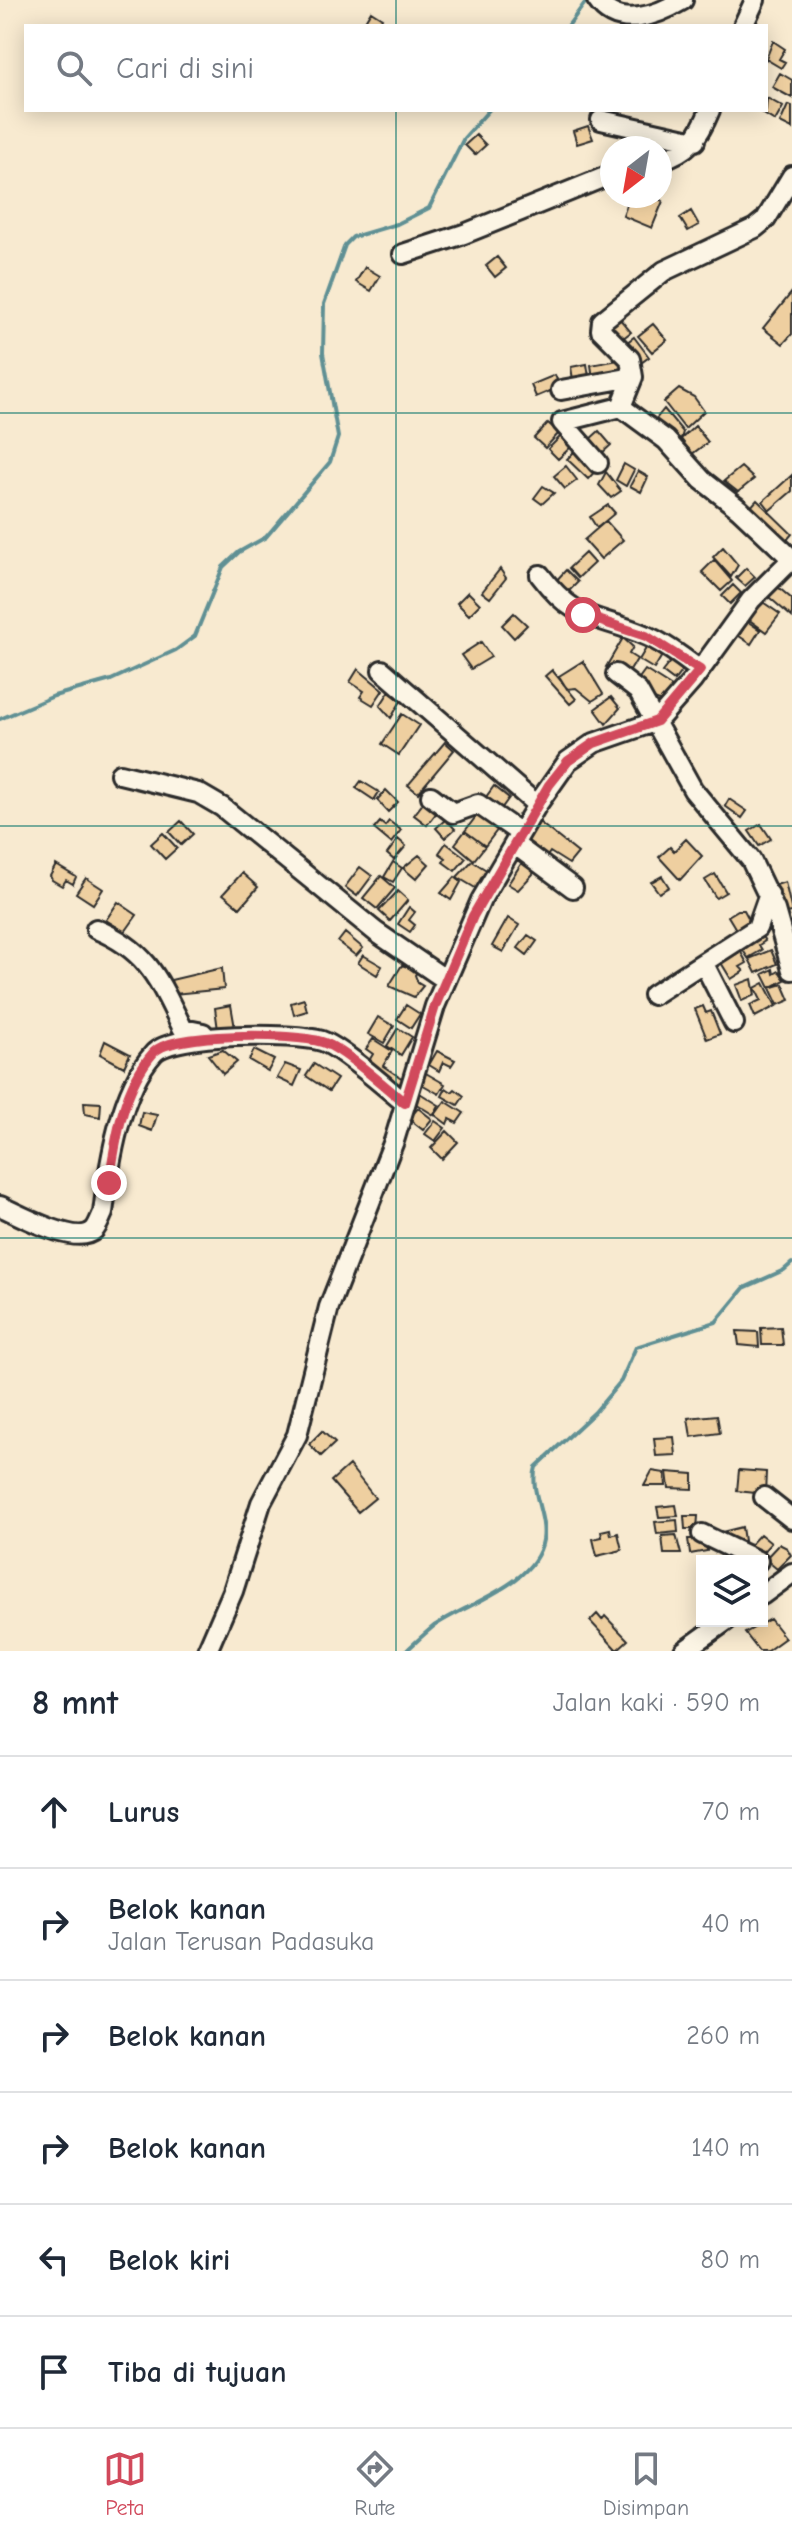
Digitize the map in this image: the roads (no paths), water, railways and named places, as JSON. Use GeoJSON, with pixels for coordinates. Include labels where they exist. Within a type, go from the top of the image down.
{"type":"FeatureCollection","features":[{"type":"Feature","properties":{"kind":"street"},"geometry":{"type":"LineString","coordinates":[[597,0],[613,13],[639,18],[655,16],[683,0]]}},
{"type":"Feature","properties":{"kind":"street"},"geometry":{"type":"LineString","coordinates":[[744,24],[755,0]]}},
{"type":"Feature","properties":{"kind":"street"},"geometry":{"type":"LineString","coordinates":[[672,156],[680,154],[695,141],[709,112]]}},
{"type":"Feature","properties":{"kind":"street"},"geometry":{"type":"LineString","coordinates":[[601,120],[695,141]]}},
{"type":"Feature","properties":{"kind":"street"},"geometry":{"type":"LineString","coordinates":[[621,407],[633,377],[630,359],[601,330],[602,321],[664,271],[755,228],[766,219],[792,176]]}},
{"type":"Feature","properties":{"kind":"street"},"geometry":{"type":"LineString","coordinates":[[403,254],[464,234],[600,179]]}},
{"type":"Feature","properties":{"kind":"street"},"geometry":{"type":"LineString","coordinates":[[561,390],[633,377]]}},
{"type":"Feature","properties":{"kind":"street"},"geometry":{"type":"LineString","coordinates":[[598,463],[562,422],[621,407]]}},
{"type":"Feature","properties":{"kind":"street"},"geometry":{"type":"LineString","coordinates":[[207,1651],[233,1591],[261,1503],[297,1435],[329,1307],[386,1163],[425,1035],[481,900],[537,805],[573,756],[594,743],[657,721],[700,670],[751,600],[792,559],[739,509],[702,480],[666,440],[621,407]]}},
{"type":"Feature","properties":{"kind":"street"},"geometry":{"type":"LineString","coordinates":[[540,575],[570,608],[596,621],[646,636],[700,670]]}},
{"type":"Feature","properties":{"kind":"street"},"geometry":{"type":"LineString","coordinates":[[382,670],[537,805]]}},
{"type":"Feature","properties":{"kind":"street"},"geometry":{"type":"LineString","coordinates":[[616,674],[638,691],[657,721],[666,747],[688,782],[751,860],[769,894],[792,970]]}},
{"type":"Feature","properties":{"kind":"street"},"geometry":{"type":"LineString","coordinates":[[120,774],[198,793],[222,807],[376,932],[446,980]]}},
{"type":"Feature","properties":{"kind":"street"},"geometry":{"type":"LineString","coordinates":[[431,796],[453,813],[478,804],[573,888]]}},
{"type":"Feature","properties":{"kind":"street"},"geometry":{"type":"LineString","coordinates":[[653,995],[757,928],[769,894]]}},
{"type":"Feature","properties":{"kind":"street"},"geometry":{"type":"LineString","coordinates":[[96,929],[124,940],[142,955],[183,1029],[208,1036],[320,1041],[405,1103]]}},
{"type":"Feature","properties":{"kind":"street"},"geometry":{"type":"LineString","coordinates":[[704,964],[734,1023]]}},
{"type":"Feature","properties":{"kind":"street"},"geometry":{"type":"LineString","coordinates":[[0,1206],[71,1236],[86,1236],[96,1229],[103,1213],[131,1088],[156,1050],[165,1044],[208,1036]]}},
{"type":"Feature","properties":{"kind":"street"},"geometry":{"type":"LineString","coordinates":[[764,1497],[792,1519]]}},
{"type":"Feature","properties":{"kind":"street"},"geometry":{"type":"LineString","coordinates":[[702,1534],[746,1555]]}},
{"type":"Feature","properties":{"kind":"street"},"geometry":{"type":"LineString","coordinates":[[768,1566],[789,1575],[768,1591]]}},
{"type":"Feature","properties":{"kind":"street"},"geometry":{"type":"LineString","coordinates":[[684,1651],[718,1627]]}},
{"type":"Feature","properties":{"kind":"waterway"},"geometry":{"type":"LineString","coordinates":[[569,24],[587,0]]}},
{"type":"Feature","properties":{"kind":"waterway"},"geometry":{"type":"LineString","coordinates":[[0,719],[54,696],[111,680],[176,650],[195,636],[223,567],[239,552],[266,537],[330,462],[338,437],[323,353],[324,304],[345,245],[353,237],[397,224],[429,208],[464,138],[487,112]]}},
{"type":"Feature","properties":{"kind":"waterway"},"geometry":{"type":"LineString","coordinates":[[406,1651],[434,1626],[514,1581],[537,1556],[544,1531],[535,1485],[536,1467],[595,1412],[621,1381],[636,1347],[716,1322],[744,1288],[784,1270],[792,1263]]}}]}
